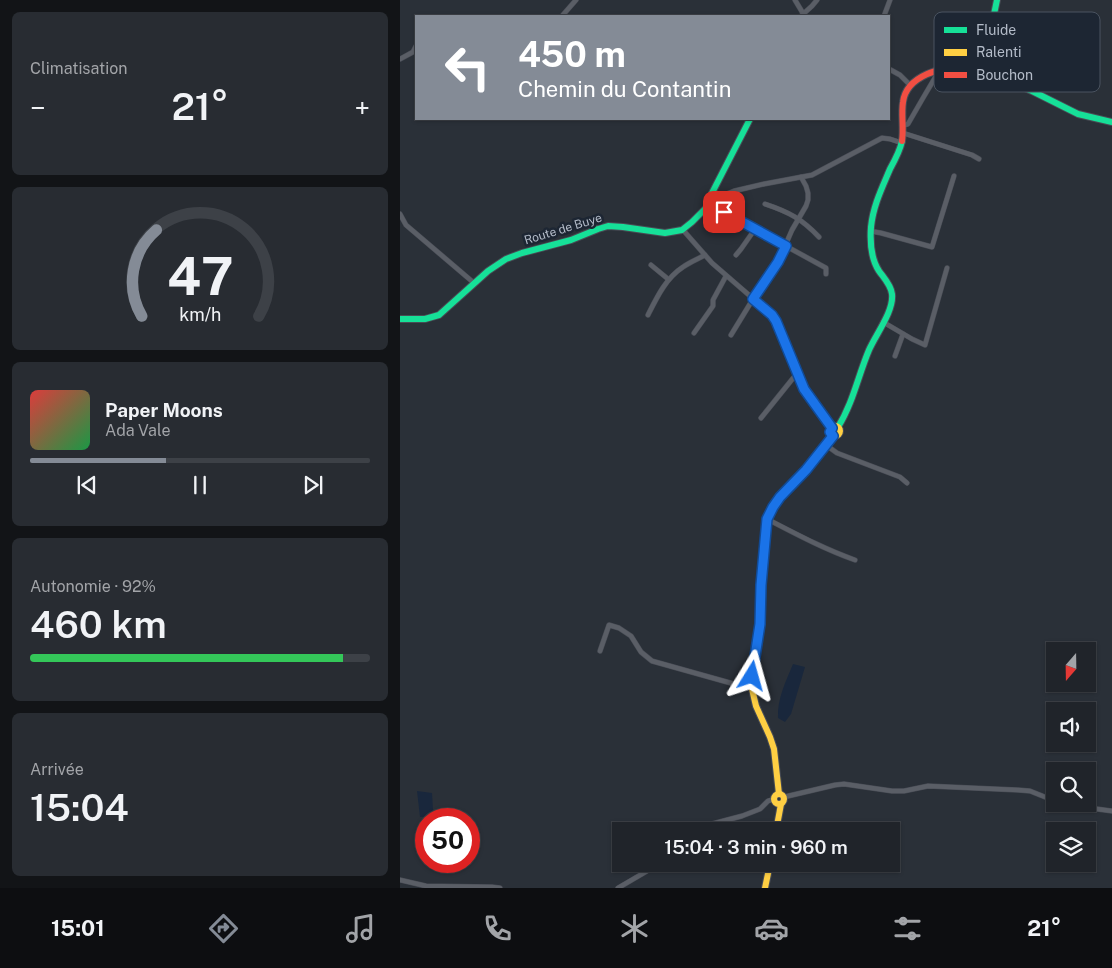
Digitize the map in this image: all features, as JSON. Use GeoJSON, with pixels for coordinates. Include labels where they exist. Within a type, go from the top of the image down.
{"type":"FeatureCollection","features":[{"type":"Feature","properties":{"kind":"main road"},"geometry":{"type":"LineString","coordinates":[[777,822],[780,798],[774,750],[756,706],[752,689],[752,676],[760,624],[761,585],[767,519],[780,497],[806,470],[833,436],[830,432],[835,428],[853,400],[869,350],[892,300],[892,293],[877,267],[871,250],[870,231],[874,207],[902,142],[903,99],[906,91],[910,84],[922,76],[934,72]]}},
{"type":"Feature","properties":{"kind":"main road"},"geometry":{"type":"LineString","coordinates":[[1034,92],[1068,110],[1084,116],[1112,122]]}},
{"type":"Feature","properties":{"kind":"main road"},"geometry":{"type":"LineString","coordinates":[[683,230],[710,201],[712,193],[749,120]]}},
{"type":"Feature","properties":{"kind":"main road","name":"Route de Buye"},"geometry":{"type":"LineString","coordinates":[[400,319],[424,320],[434,318],[474,283],[506,259],[542,247],[573,240],[599,229],[616,226],[659,234],[683,230]]}},
{"type":"Feature","properties":{"kind":"main road"},"geometry":{"type":"LineString","coordinates":[[765,888],[768,872]]}},
{"type":"Feature","properties":{"kind":"street"},"geometry":{"type":"LineString","coordinates":[[563,15],[576,0]]}},
{"type":"Feature","properties":{"kind":"street"},"geometry":{"type":"LineString","coordinates":[[795,0],[802,15]]}},
{"type":"Feature","properties":{"kind":"street"},"geometry":{"type":"LineString","coordinates":[[804,15],[817,0]]}},
{"type":"Feature","properties":{"kind":"street"},"geometry":{"type":"LineString","coordinates":[[884,15],[890,0]]}},
{"type":"Feature","properties":{"kind":"street"},"geometry":{"type":"LineString","coordinates":[[400,59],[413,52],[415,48]]}},
{"type":"Feature","properties":{"kind":"street"},"geometry":{"type":"LineString","coordinates":[[890,69],[910,84]]}},
{"type":"Feature","properties":{"kind":"street"},"geometry":{"type":"LineString","coordinates":[[902,126],[908,124],[934,79]]}},
{"type":"Feature","properties":{"kind":"street"},"geometry":{"type":"LineString","coordinates":[[902,133],[972,155],[979,159]]}},
{"type":"Feature","properties":{"kind":"street"},"geometry":{"type":"LineString","coordinates":[[710,201],[734,191],[812,175],[882,138],[902,142]]}},
{"type":"Feature","properties":{"kind":"street"},"geometry":{"type":"LineString","coordinates":[[870,231],[932,247],[954,176]]}},
{"type":"Feature","properties":{"kind":"street"},"geometry":{"type":"LineString","coordinates":[[730,335],[778,262],[806,206],[808,193],[801,177]]}},
{"type":"Feature","properties":{"kind":"street"},"geometry":{"type":"LineString","coordinates":[[710,201],[755,229],[826,268],[826,274]]}},
{"type":"Feature","properties":{"kind":"street"},"geometry":{"type":"LineString","coordinates":[[765,204],[798,219],[819,237]]}},
{"type":"Feature","properties":{"kind":"street"},"geometry":{"type":"LineString","coordinates":[[400,214],[406,225],[474,283]]}},
{"type":"Feature","properties":{"kind":"street"},"geometry":{"type":"LineString","coordinates":[[736,255],[755,229]]}},
{"type":"Feature","properties":{"kind":"street"},"geometry":{"type":"LineString","coordinates":[[683,230],[726,276],[772,315],[804,389],[835,428]]}},
{"type":"Feature","properties":{"kind":"street"},"geometry":{"type":"LineString","coordinates":[[648,316],[668,279],[682,267],[705,255]]}},
{"type":"Feature","properties":{"kind":"street"},"geometry":{"type":"LineString","coordinates":[[651,265],[668,279]]}},
{"type":"Feature","properties":{"kind":"street"},"geometry":{"type":"LineString","coordinates":[[883,322],[925,345],[947,268]]}},
{"type":"Feature","properties":{"kind":"street"},"geometry":{"type":"LineString","coordinates":[[694,332],[713,306],[713,300],[726,276]]}},
{"type":"Feature","properties":{"kind":"street"},"geometry":{"type":"LineString","coordinates":[[895,356],[903,334]]}},
{"type":"Feature","properties":{"kind":"street"},"geometry":{"type":"LineString","coordinates":[[761,418],[794,377],[799,376]]}},
{"type":"Feature","properties":{"kind":"street"},"geometry":{"type":"LineString","coordinates":[[826,445],[838,453],[900,477],[907,482]]}},
{"type":"Feature","properties":{"kind":"street"},"geometry":{"type":"LineString","coordinates":[[767,519],[808,541],[854,560]]}},
{"type":"Feature","properties":{"kind":"street"},"geometry":{"type":"LineString","coordinates":[[600,651],[609,626],[619,628],[631,636],[641,652],[652,661],[752,689]]}},
{"type":"Feature","properties":{"kind":"street"},"geometry":{"type":"LineString","coordinates":[[719,822],[742,816],[760,808],[768,801],[844,784],[892,791],[904,791],[928,786],[1018,790],[1030,791],[1046,797]]}},
{"type":"Feature","properties":{"kind":"street"},"geometry":{"type":"LineString","coordinates":[[1096,809],[1112,811]]}},
{"type":"Feature","properties":{"kind":"street"},"geometry":{"type":"LineString","coordinates":[[618,888],[645,872]]}},
{"type":"Feature","properties":{"kind":"street"},"geometry":{"type":"LineString","coordinates":[[400,880],[426,886],[500,888]]}},
{"type":"Feature","properties":{"kind":"water"},"geometry":{"type":"Polygon","coordinates":[[[793,664],[805,667],[791,714],[785,722],[778,718],[778,711],[783,690],[793,664]]]}},
{"type":"Feature","properties":{"kind":"water"},"geometry":{"type":"Polygon","coordinates":[[[417,791],[432,793],[433,808],[419,808],[417,791]]]}},
{"type":"Feature","properties":{"kind":"traffic: fast"},"geometry":{"type":"LineString","coordinates":[[994,12],[997,0]]}},
{"type":"Feature","properties":{"kind":"traffic: fast"},"geometry":{"type":"LineString","coordinates":[[1034,92],[1078,114],[1112,122]]}},
{"type":"Feature","properties":{"kind":"traffic: fast"},"geometry":{"type":"LineString","coordinates":[[400,319],[425,319],[439,315],[488,271],[506,259],[571,240],[598,229],[608,226],[665,233],[682,230],[707,207],[712,193],[749,120]]}},
{"type":"Feature","properties":{"kind":"traffic: fast"},"geometry":{"type":"LineString","coordinates":[[838,427],[852,399],[869,350],[892,301],[890,288],[874,261],[871,227],[878,197],[899,152],[902,141]]}},
{"type":"Feature","properties":{"kind":"traffic: fast"},"geometry":{"type":"LineString","coordinates":[[770,514],[780,497],[806,470],[833,436]]}},
{"type":"Feature","properties":{"kind":"traffic: slow"},"geometry":{"type":"LineString","coordinates":[[833,426],[837,426],[840,431],[839,435],[833,436],[830,433],[830,429],[833,426]]}},
{"type":"Feature","properties":{"kind":"traffic: slow"},"geometry":{"type":"LineString","coordinates":[[770,514],[767,519],[761,585],[760,624],[752,676],[752,689],[756,706],[774,749],[779,794]]}},
{"type":"Feature","properties":{"kind":"traffic: slow"},"geometry":{"type":"LineString","coordinates":[[777,794],[781,794],[784,799],[783,803],[777,804],[774,801],[774,797],[777,794]]}},
{"type":"Feature","properties":{"kind":"traffic: slow"},"geometry":{"type":"LineString","coordinates":[[778,822],[781,804]]}},
{"type":"Feature","properties":{"kind":"traffic: slow"},"geometry":{"type":"LineString","coordinates":[[765,888],[768,872]]}},
{"type":"Feature","properties":{"kind":"traffic: jam"},"geometry":{"type":"LineString","coordinates":[[902,141],[902,112],[906,92],[921,77],[934,71]]}},
{"type":"Feature","properties":{"kind":"route"},"geometry":{"type":"LineString","coordinates":[[724,212],[786,246],[778,262],[753,299],[772,315],[776,321],[804,389],[832,428],[830,432],[833,436],[806,470],[780,497],[767,519],[761,585],[760,624],[752,676]]}}]}
